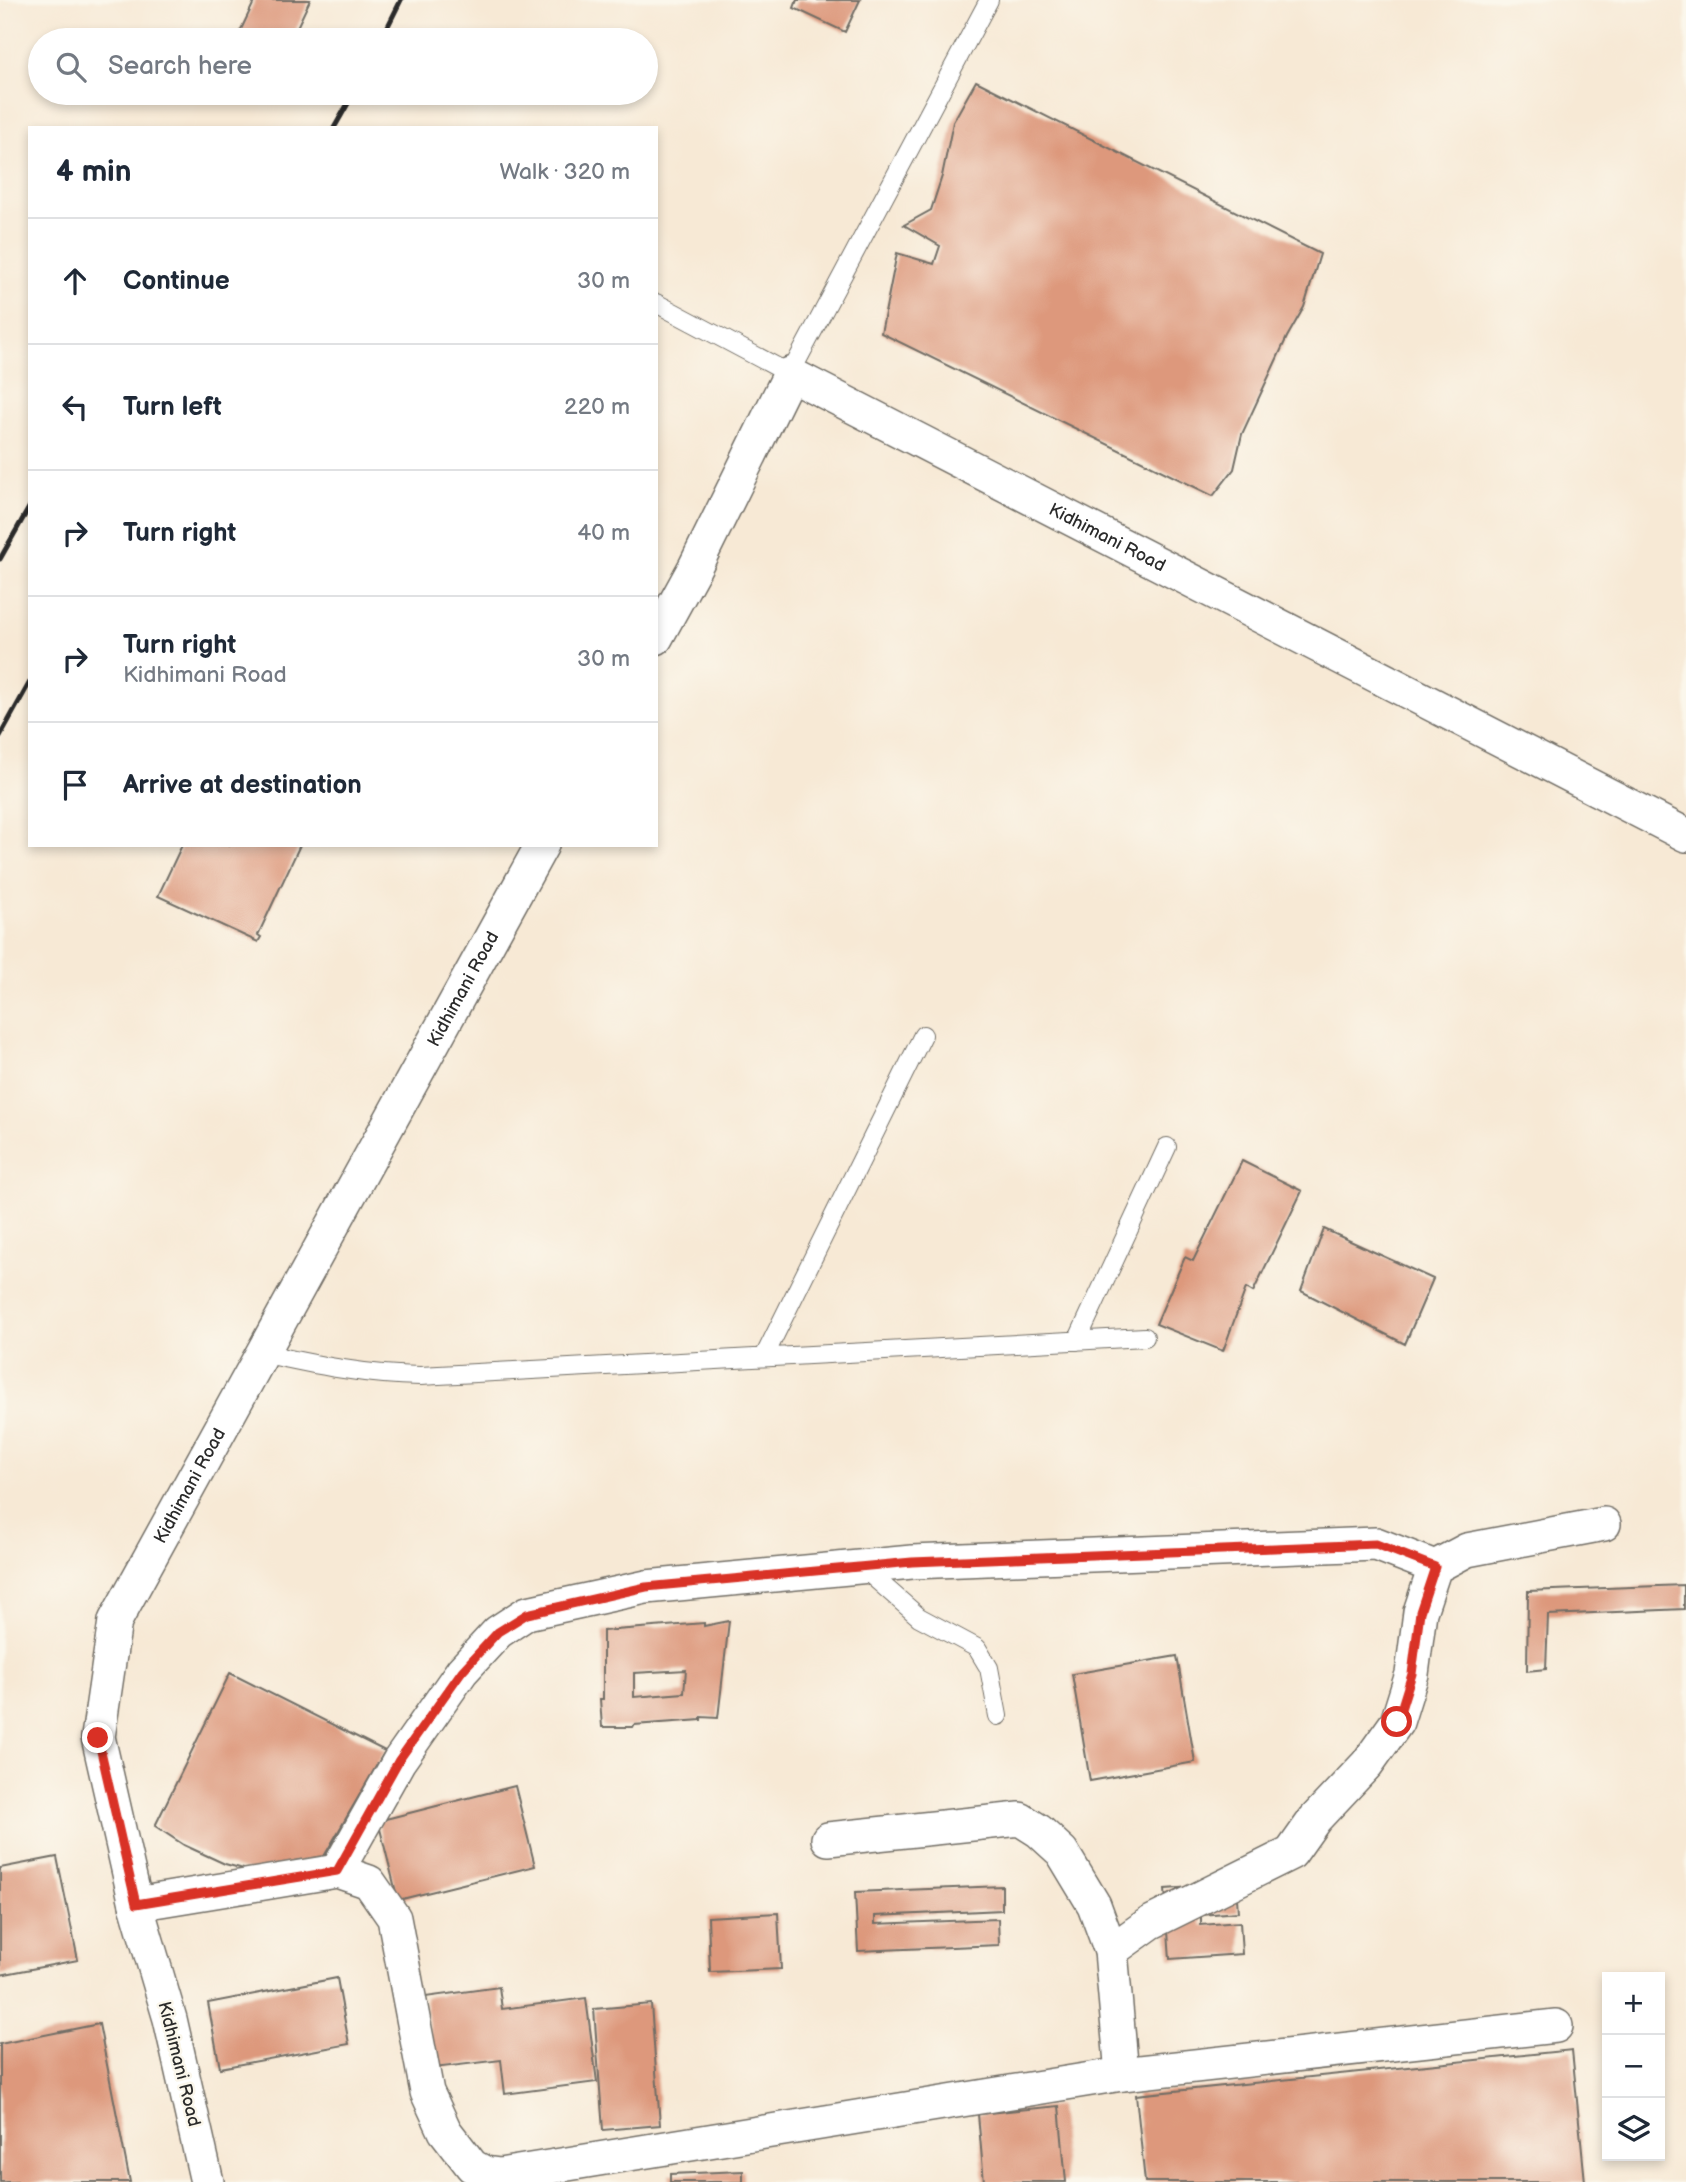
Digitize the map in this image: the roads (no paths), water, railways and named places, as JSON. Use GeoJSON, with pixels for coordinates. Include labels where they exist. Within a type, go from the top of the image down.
{"type":"FeatureCollection","features":[{"type":"Feature","properties":{"kind":"street"},"geometry":{"type":"LineString","coordinates":[[658,634],[695,567],[790,374]]}},
{"type":"Feature","properties":{"kind":"street","name":"Kidhimani Road"},"geometry":{"type":"LineString","coordinates":[[790,374],[1686,835]]}},
{"type":"Feature","properties":{"kind":"street","name":"Kidhimani Road"},"geometry":{"type":"LineString","coordinates":[[207,2182],[170,2019],[136,1904],[98,1738],[115,1620],[541,847]]}},
{"type":"Feature","properties":{"kind":"street"},"geometry":{"type":"LineString","coordinates":[[1111,1951],[1150,1923],[1291,1853],[1315,1819],[1367,1764],[1397,1722],[1412,1674],[1420,1612],[1435,1567],[1467,1550],[1604,1524]]}},
{"type":"Feature","properties":{"kind":"street"},"geometry":{"type":"LineString","coordinates":[[337,1871],[399,1760],[462,1671],[498,1632],[527,1614],[646,1587],[912,1562],[1376,1544],[1435,1567]]}},
{"type":"Feature","properties":{"kind":"street"},"geometry":{"type":"LineString","coordinates":[[828,1839],[1020,1819],[1040,1831],[1062,1852],[1094,1905],[1111,1951],[1122,2074]]}},
{"type":"Feature","properties":{"kind":"street"},"geometry":{"type":"LineString","coordinates":[[136,1904],[337,1871],[369,1882],[394,1918],[427,2092],[445,2131],[472,2166],[485,2173],[500,2175],[1122,2074],[1556,2026]]}},
{"type":"Feature","properties":{"kind":"lane"},"geometry":{"type":"LineString","coordinates":[[658,304],[790,374],[989,0]]}},
{"type":"Feature","properties":{"kind":"lane"},"geometry":{"type":"LineString","coordinates":[[764,1357],[923,1035]]}},
{"type":"Feature","properties":{"kind":"lane"},"geometry":{"type":"LineString","coordinates":[[1077,1341],[1167,1147]]}},
{"type":"Feature","properties":{"kind":"lane"},"geometry":{"type":"LineString","coordinates":[[262,1353],[362,1373],[421,1376],[1144,1338]]}},
{"type":"Feature","properties":{"kind":"lane"},"geometry":{"type":"LineString","coordinates":[[862,1567],[919,1617],[977,1648],[989,1668],[998,1716]]}},
{"type":"Feature","properties":{"kind":"railway"},"geometry":{"type":"LineString","coordinates":[[387,28],[401,0]]}},
{"type":"Feature","properties":{"kind":"railway"},"geometry":{"type":"LineString","coordinates":[[335,126],[347,105]]}},
{"type":"Feature","properties":{"kind":"railway"},"geometry":{"type":"LineString","coordinates":[[0,559],[28,510]]}},
{"type":"Feature","properties":{"kind":"railway"},"geometry":{"type":"LineString","coordinates":[[0,736],[28,686]]}}]}
